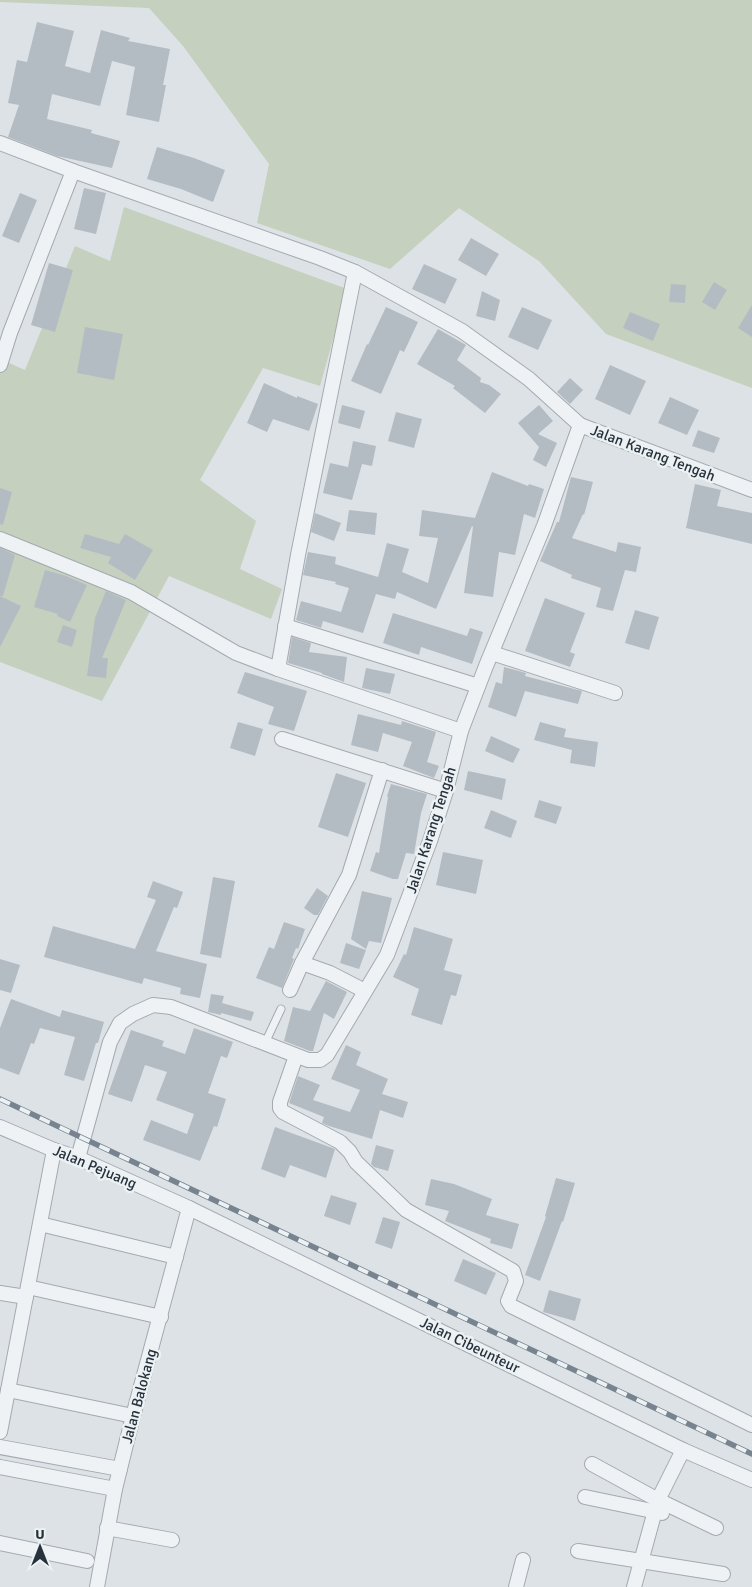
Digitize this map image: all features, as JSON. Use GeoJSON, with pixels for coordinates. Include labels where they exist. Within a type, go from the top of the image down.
{"type":"FeatureCollection","features":[{"type":"Feature","properties":{"kind":"street"},"geometry":{"type":"LineString","coordinates":[[0,143],[355,272],[462,332],[529,379],[580,425]]}},
{"type":"Feature","properties":{"kind":"street"},"geometry":{"type":"LineString","coordinates":[[0,365],[10,333],[73,171]]}},
{"type":"Feature","properties":{"kind":"street"},"geometry":{"type":"LineString","coordinates":[[278,669],[355,272]]}},
{"type":"Feature","properties":{"kind":"street","name":"Jalan Karang Tengah"},"geometry":{"type":"LineString","coordinates":[[78,1158],[110,1042],[120,1023],[133,1014],[153,1005],[171,1007],[308,1060],[320,1060],[327,1055],[387,955],[430,841],[446,790],[461,731],[544,526],[580,425],[752,490]]}},
{"type":"Feature","properties":{"kind":"street"},"geometry":{"type":"LineString","coordinates":[[0,539],[131,592],[236,653],[461,731]]}},
{"type":"Feature","properties":{"kind":"street"},"geometry":{"type":"LineString","coordinates":[[285,626],[478,686]]}},
{"type":"Feature","properties":{"kind":"street"},"geometry":{"type":"LineString","coordinates":[[492,653],[615,693]]}},
{"type":"Feature","properties":{"kind":"street"},"geometry":{"type":"LineString","coordinates":[[282,739],[446,790]]}},
{"type":"Feature","properties":{"kind":"street"},"geometry":{"type":"LineString","coordinates":[[290,990],[349,875],[382,770]]}},
{"type":"Feature","properties":{"kind":"street"},"geometry":{"type":"LineString","coordinates":[[302,964],[330,973],[365,991]]}},
{"type":"Feature","properties":{"kind":"street"},"geometry":{"type":"LineString","coordinates":[[296,1056],[280,1102],[280,1108],[283,1112],[340,1142],[350,1152],[356,1162],[406,1210],[513,1271],[516,1281],[508,1301],[511,1306],[752,1425]]}},
{"type":"Feature","properties":{"kind":"street","name":"Jalan Pejuang"},"geometry":{"type":"LineString","coordinates":[[0,1127],[78,1158],[189,1208]]}},
{"type":"Feature","properties":{"kind":"street"},"geometry":{"type":"LineString","coordinates":[[0,1432],[54,1150]]}},
{"type":"Feature","properties":{"kind":"street","name":"Jalan Balokang"},"geometry":{"type":"LineString","coordinates":[[97,1587],[115,1489],[189,1208]]}},
{"type":"Feature","properties":{"kind":"street","name":"Jalan Cibeunteur"},"geometry":{"type":"LineString","coordinates":[[189,1208],[683,1450],[752,1480]]}},
{"type":"Feature","properties":{"kind":"street"},"geometry":{"type":"LineString","coordinates":[[40,1224],[176,1257]]}},
{"type":"Feature","properties":{"kind":"street"},"geometry":{"type":"LineString","coordinates":[[0,1293],[27,1292],[161,1317]]}},
{"type":"Feature","properties":{"kind":"street"},"geometry":{"type":"LineString","coordinates":[[8,1390],[133,1416]]}},
{"type":"Feature","properties":{"kind":"street"},"geometry":{"type":"LineString","coordinates":[[0,1447],[120,1469]]}},
{"type":"Feature","properties":{"kind":"street"},"geometry":{"type":"LineString","coordinates":[[634,1587],[656,1506],[683,1450]]}},
{"type":"Feature","properties":{"kind":"street"},"geometry":{"type":"LineString","coordinates":[[592,1464],[656,1506]]}},
{"type":"Feature","properties":{"kind":"street"},"geometry":{"type":"LineString","coordinates":[[0,1467],[115,1489]]}},
{"type":"Feature","properties":{"kind":"street"},"geometry":{"type":"LineString","coordinates":[[585,1497],[656,1506],[696,1519],[716,1528]]}},
{"type":"Feature","properties":{"kind":"street"},"geometry":{"type":"LineString","coordinates":[[107,1528],[172,1540]]}},
{"type":"Feature","properties":{"kind":"street"},"geometry":{"type":"LineString","coordinates":[[0,1543],[87,1561]]}},
{"type":"Feature","properties":{"kind":"street"},"geometry":{"type":"LineString","coordinates":[[578,1551],[723,1574]]}},
{"type":"Feature","properties":{"kind":"street"},"geometry":{"type":"LineString","coordinates":[[516,1587],[523,1560]]}},
{"type":"Feature","properties":{"kind":"lane"},"geometry":{"type":"LineString","coordinates":[[264,1043],[281,1009]]}},
{"type":"Feature","properties":{"kind":"green space"},"geometry":{"type":"Polygon","coordinates":[[[0,0],[752,0],[752,388],[606,334],[539,261],[459,208],[390,269],[257,223],[269,164],[183,46],[149,8],[0,2],[0,0]]]}},
{"type":"Feature","properties":{"kind":"green space"},"geometry":{"type":"Polygon","coordinates":[[[124,207],[347,289],[320,386],[263,368],[200,480],[256,521],[240,569],[282,589],[271,619],[169,576],[102,701],[0,662],[0,359],[25,370],[75,246],[110,261],[124,207]]]}},
{"type":"Feature","properties":{"kind":"building"},"geometry":{"type":"Polygon","coordinates":[[[37,22],[74,31],[65,66],[90,73],[101,30],[130,38],[128,41],[170,49],[163,85],[166,85],[159,122],[126,115],[135,67],[112,61],[100,106],[52,94],[47,119],[92,130],[91,133],[120,141],[112,168],[57,156],[8,137],[19,105],[8,103],[17,60],[27,62],[37,22]]]}},
{"type":"Feature","properties":{"kind":"building"},"geometry":{"type":"Polygon","coordinates":[[[157,147],[225,170],[213,202],[181,189],[147,179],[157,147]]]}},
{"type":"Feature","properties":{"kind":"building"},"geometry":{"type":"Polygon","coordinates":[[[84,188],[106,193],[96,234],[74,229],[84,188]]]}},
{"type":"Feature","properties":{"kind":"building"},"geometry":{"type":"Polygon","coordinates":[[[20,193],[37,200],[19,243],[2,236],[20,193]]]}},
{"type":"Feature","properties":{"kind":"building"},"geometry":{"type":"Polygon","coordinates":[[[471,238],[499,254],[486,276],[458,260],[471,238]]]}},
{"type":"Feature","properties":{"kind":"building"},"geometry":{"type":"Polygon","coordinates":[[[49,263],[73,270],[55,332],[31,325],[49,263]]]}},
{"type":"Feature","properties":{"kind":"building"},"geometry":{"type":"Polygon","coordinates":[[[424,264],[457,279],[445,304],[412,289],[424,264]]]}},
{"type":"Feature","properties":{"kind":"building"},"geometry":{"type":"Polygon","coordinates":[[[714,282],[727,290],[715,310],[702,302],[714,282]]]}},
{"type":"Feature","properties":{"kind":"building"},"geometry":{"type":"Polygon","coordinates":[[[671,284],[686,285],[685,303],[669,302],[671,284]]]}},
{"type":"Feature","properties":{"kind":"building"},"geometry":{"type":"Polygon","coordinates":[[[482,291],[500,300],[495,321],[476,316],[482,291]]]}},
{"type":"Feature","properties":{"kind":"building"},"geometry":{"type":"Polygon","coordinates":[[[752,305],[752,337],[738,328],[752,305]]]}},
{"type":"Feature","properties":{"kind":"building"},"geometry":{"type":"Polygon","coordinates":[[[386,307],[418,322],[404,352],[400,350],[381,394],[351,381],[386,307]]]}},
{"type":"Feature","properties":{"kind":"building"},"geometry":{"type":"Polygon","coordinates":[[[522,307],[552,320],[538,350],[508,337],[522,307]]]}},
{"type":"Feature","properties":{"kind":"building"},"geometry":{"type":"Polygon","coordinates":[[[630,312],[660,324],[653,341],[623,328],[630,312]]]}},
{"type":"Feature","properties":{"kind":"building"},"geometry":{"type":"Polygon","coordinates":[[[85,327],[123,334],[114,380],[77,373],[85,327]]]}},
{"type":"Feature","properties":{"kind":"building"},"geometry":{"type":"Polygon","coordinates":[[[438,329],[466,345],[457,360],[481,378],[480,382],[489,385],[501,394],[485,413],[453,388],[455,386],[417,364],[438,329]]]}},
{"type":"Feature","properties":{"kind":"building"},"geometry":{"type":"Polygon","coordinates":[[[610,365],[646,381],[630,415],[595,399],[610,365]]]}},
{"type":"Feature","properties":{"kind":"building"},"geometry":{"type":"Polygon","coordinates":[[[570,378],[583,390],[570,404],[557,392],[570,378]]]}},
{"type":"Feature","properties":{"kind":"building"},"geometry":{"type":"Polygon","coordinates":[[[264,383],[297,398],[297,396],[318,404],[309,431],[273,419],[267,432],[247,423],[264,383]]]}},
{"type":"Feature","properties":{"kind":"building"},"geometry":{"type":"Polygon","coordinates":[[[670,397],[699,410],[687,435],[658,423],[670,397]]]}},
{"type":"Feature","properties":{"kind":"building"},"geometry":{"type":"Polygon","coordinates":[[[342,405],[365,411],[360,429],[338,423],[342,405]]]}},
{"type":"Feature","properties":{"kind":"building"},"geometry":{"type":"Polygon","coordinates":[[[539,405],[553,421],[538,434],[557,443],[546,467],[533,460],[539,447],[518,423],[539,405]]]}},
{"type":"Feature","properties":{"kind":"building"},"geometry":{"type":"Polygon","coordinates":[[[396,412],[422,419],[414,448],[388,441],[396,412]]]}},
{"type":"Feature","properties":{"kind":"building"},"geometry":{"type":"Polygon","coordinates":[[[698,430],[720,438],[714,453],[692,446],[698,430]]]}},
{"type":"Feature","properties":{"kind":"building"},"geometry":{"type":"Polygon","coordinates":[[[353,441],[376,446],[372,466],[362,464],[352,500],[323,493],[330,463],[348,467],[353,441]]]}},
{"type":"Feature","properties":{"kind":"building"},"geometry":{"type":"Polygon","coordinates":[[[492,472],[528,486],[529,484],[544,489],[535,518],[524,514],[515,555],[499,552],[493,597],[464,593],[472,526],[436,609],[397,592],[395,599],[376,594],[363,633],[323,621],[321,628],[296,620],[301,601],[341,612],[349,588],[335,584],[336,582],[303,575],[308,552],[336,557],[335,564],[378,577],[387,543],[409,549],[402,572],[428,583],[438,538],[419,536],[422,510],[475,518],[492,472]]]}},
{"type":"Feature","properties":{"kind":"building"},"geometry":{"type":"Polygon","coordinates":[[[571,477],[593,482],[584,515],[572,538],[616,552],[618,542],[641,547],[636,572],[625,570],[613,611],[596,607],[601,588],[571,578],[572,575],[540,561],[557,522],[559,522],[571,477]]]}},
{"type":"Feature","properties":{"kind":"building"},"geometry":{"type":"Polygon","coordinates":[[[695,484],[721,490],[717,506],[752,513],[752,544],[686,528],[695,484]]]}},
{"type":"Feature","properties":{"kind":"building"},"geometry":{"type":"Polygon","coordinates":[[[0,488],[12,492],[3,525],[0,524],[0,488]]]}},
{"type":"Feature","properties":{"kind":"building"},"geometry":{"type":"Polygon","coordinates":[[[349,510],[377,513],[375,535],[346,531],[349,510]]]}},
{"type":"Feature","properties":{"kind":"building"},"geometry":{"type":"Polygon","coordinates":[[[315,513],[341,523],[334,541],[311,532],[315,513]]]}},
{"type":"Feature","properties":{"kind":"building"},"geometry":{"type":"Polygon","coordinates":[[[85,534],[119,544],[125,534],[153,550],[135,580],[108,563],[111,557],[80,548],[85,534]]]}},
{"type":"Feature","properties":{"kind":"building"},"geometry":{"type":"Polygon","coordinates":[[[0,548],[15,555],[3,596],[0,596],[0,548]]]}},
{"type":"Feature","properties":{"kind":"building"},"geometry":{"type":"Polygon","coordinates":[[[45,570],[87,585],[70,622],[57,616],[58,614],[34,607],[45,570]]]}},
{"type":"Feature","properties":{"kind":"building"},"geometry":{"type":"Polygon","coordinates":[[[106,591],[126,600],[102,658],[108,658],[106,678],[87,676],[95,618],[106,591]]]}},
{"type":"Feature","properties":{"kind":"building"},"geometry":{"type":"Polygon","coordinates":[[[0,596],[21,606],[0,647],[0,596]]]}},
{"type":"Feature","properties":{"kind":"building"},"geometry":{"type":"Polygon","coordinates":[[[545,598],[585,613],[570,652],[575,654],[570,667],[525,651],[545,598]]]}},
{"type":"Feature","properties":{"kind":"building"},"geometry":{"type":"Polygon","coordinates":[[[635,610],[659,617],[649,650],[625,643],[635,610]]]}},
{"type":"Feature","properties":{"kind":"building"},"geometry":{"type":"Polygon","coordinates":[[[393,613],[467,636],[470,628],[483,632],[472,664],[421,647],[419,655],[383,643],[393,613]]]}},
{"type":"Feature","properties":{"kind":"building"},"geometry":{"type":"Polygon","coordinates":[[[63,625],[77,630],[72,647],[57,642],[63,625]]]}},
{"type":"Feature","properties":{"kind":"building"},"geometry":{"type":"Polygon","coordinates":[[[292,637],[311,643],[309,652],[347,657],[344,682],[288,663],[292,637]]]}},
{"type":"Feature","properties":{"kind":"building"},"geometry":{"type":"Polygon","coordinates":[[[504,667],[526,673],[525,676],[582,691],[578,704],[525,691],[516,717],[488,707],[496,682],[502,684],[504,667]]]}},
{"type":"Feature","properties":{"kind":"building"},"geometry":{"type":"Polygon","coordinates":[[[366,668],[395,674],[390,694],[362,688],[366,668]]]}},
{"type":"Feature","properties":{"kind":"building"},"geometry":{"type":"Polygon","coordinates":[[[245,672],[307,691],[294,731],[268,724],[274,707],[237,693],[245,672]]]}},
{"type":"Feature","properties":{"kind":"building"},"geometry":{"type":"Polygon","coordinates":[[[358,714],[401,725],[402,721],[436,732],[427,762],[439,766],[434,778],[403,766],[412,742],[383,733],[378,752],[351,745],[358,714]]]}},
{"type":"Feature","properties":{"kind":"building"},"geometry":{"type":"Polygon","coordinates":[[[238,722],[263,729],[255,756],[230,748],[238,722]]]}},
{"type":"Feature","properties":{"kind":"building"},"geometry":{"type":"Polygon","coordinates":[[[540,722],[566,729],[564,737],[598,742],[595,767],[570,763],[572,750],[534,740],[540,722]]]}},
{"type":"Feature","properties":{"kind":"building"},"geometry":{"type":"Polygon","coordinates":[[[491,736],[520,749],[513,763],[485,751],[491,736]]]}},
{"type":"Feature","properties":{"kind":"building"},"geometry":{"type":"Polygon","coordinates":[[[468,771],[506,779],[502,800],[464,790],[468,771]]]}},
{"type":"Feature","properties":{"kind":"building"},"geometry":{"type":"Polygon","coordinates":[[[336,773],[366,783],[348,837],[318,827],[336,773]]]}},
{"type":"Feature","properties":{"kind":"building"},"geometry":{"type":"Polygon","coordinates":[[[391,784],[427,794],[421,813],[414,854],[406,853],[398,879],[370,871],[376,852],[379,853],[387,796],[391,784]]]}},
{"type":"Feature","properties":{"kind":"building"},"geometry":{"type":"Polygon","coordinates":[[[539,800],[562,807],[556,824],[534,817],[539,800]]]}},
{"type":"Feature","properties":{"kind":"building"},"geometry":{"type":"Polygon","coordinates":[[[491,810],[517,821],[511,838],[484,828],[491,810]]]}},
{"type":"Feature","properties":{"kind":"building"},"geometry":{"type":"Polygon","coordinates":[[[443,852],[483,860],[476,894],[436,885],[443,852]]]}},
{"type":"Feature","properties":{"kind":"building"},"geometry":{"type":"Polygon","coordinates":[[[213,877],[235,881],[221,958],[200,954],[213,877]]]}},
{"type":"Feature","properties":{"kind":"building"},"geometry":{"type":"Polygon","coordinates":[[[153,881],[183,892],[177,908],[174,907],[156,951],[207,964],[200,998],[180,994],[181,988],[144,978],[142,984],[44,957],[53,926],[135,949],[156,900],[147,897],[153,881]]]}},
{"type":"Feature","properties":{"kind":"building"},"geometry":{"type":"Polygon","coordinates":[[[317,888],[328,896],[318,915],[314,915],[304,908],[317,888]]]}},
{"type":"Feature","properties":{"kind":"building"},"geometry":{"type":"Polygon","coordinates":[[[362,891],[392,898],[381,943],[369,941],[366,949],[351,939],[362,891]]]}},
{"type":"Feature","properties":{"kind":"building"},"geometry":{"type":"Polygon","coordinates":[[[284,922],[305,929],[298,949],[296,948],[292,958],[294,959],[282,988],[256,978],[269,947],[274,949],[284,922]]]}},
{"type":"Feature","properties":{"kind":"building"},"geometry":{"type":"Polygon","coordinates":[[[414,927],[453,939],[444,970],[462,975],[456,996],[451,995],[442,1025],[411,1015],[419,989],[393,977],[404,954],[406,955],[414,927]]]}},
{"type":"Feature","properties":{"kind":"building"},"geometry":{"type":"Polygon","coordinates":[[[346,943],[366,950],[359,969],[340,963],[346,943]]]}},
{"type":"Feature","properties":{"kind":"building"},"geometry":{"type":"Polygon","coordinates":[[[0,959],[20,965],[11,993],[0,990],[0,959]]]}},
{"type":"Feature","properties":{"kind":"building"},"geometry":{"type":"Polygon","coordinates":[[[326,981],[347,992],[334,1019],[324,1013],[313,1051],[284,1041],[293,1007],[310,1011],[326,981]]]}},
{"type":"Feature","properties":{"kind":"building"},"geometry":{"type":"Polygon","coordinates":[[[211,994],[224,996],[222,1003],[254,1012],[251,1021],[221,1013],[221,1015],[208,1012],[211,994]]]}},
{"type":"Feature","properties":{"kind":"building"},"geometry":{"type":"Polygon","coordinates":[[[11,999],[60,1017],[62,1010],[104,1022],[84,1081],[64,1075],[75,1037],[40,1028],[34,1044],[31,1043],[19,1075],[0,1068],[0,1028],[11,999]]]}},
{"type":"Feature","properties":{"kind":"building"},"geometry":{"type":"Polygon","coordinates":[[[194,1028],[233,1042],[227,1058],[221,1056],[208,1093],[226,1099],[217,1127],[214,1126],[200,1161],[143,1140],[151,1120],[187,1134],[194,1114],[156,1100],[167,1072],[145,1065],[132,1102],[108,1094],[131,1030],[164,1041],[162,1046],[185,1054],[194,1028]]]}},
{"type":"Feature","properties":{"kind":"building"},"geometry":{"type":"Polygon","coordinates":[[[346,1045],[361,1052],[356,1065],[388,1079],[382,1094],[408,1102],[403,1118],[380,1110],[372,1139],[322,1123],[324,1117],[289,1103],[298,1076],[320,1085],[313,1100],[350,1112],[360,1090],[331,1079],[346,1045]]]}},
{"type":"Feature","properties":{"kind":"building"},"geometry":{"type":"Polygon","coordinates":[[[275,1127],[335,1149],[326,1178],[290,1165],[285,1178],[261,1169],[275,1127]]]}},
{"type":"Feature","properties":{"kind":"building"},"geometry":{"type":"Polygon","coordinates":[[[376,1145],[394,1150],[388,1171],[374,1167],[371,1164],[376,1145]]]}},
{"type":"Feature","properties":{"kind":"building"},"geometry":{"type":"Polygon","coordinates":[[[556,1178],[575,1183],[563,1222],[540,1281],[525,1275],[546,1217],[556,1178]]]}},
{"type":"Feature","properties":{"kind":"building"},"geometry":{"type":"Polygon","coordinates":[[[431,1179],[454,1184],[492,1199],[486,1215],[519,1224],[512,1249],[490,1243],[491,1239],[445,1221],[449,1211],[425,1205],[431,1179]]]}},
{"type":"Feature","properties":{"kind":"building"},"geometry":{"type":"Polygon","coordinates":[[[331,1195],[357,1203],[350,1225],[324,1216],[331,1195]]]}},
{"type":"Feature","properties":{"kind":"building"},"geometry":{"type":"Polygon","coordinates":[[[383,1217],[400,1222],[392,1249],[375,1243],[383,1217]]]}},
{"type":"Feature","properties":{"kind":"building"},"geometry":{"type":"Polygon","coordinates":[[[463,1259],[496,1273],[486,1295],[454,1281],[463,1259]]]}},
{"type":"Feature","properties":{"kind":"building"},"geometry":{"type":"Polygon","coordinates":[[[549,1290],[581,1299],[575,1321],[543,1312],[549,1290]]]}},
{"type":"Feature","properties":{"kind":"railway"},"geometry":{"type":"LineString","coordinates":[[0,1099],[752,1454]]}}]}
